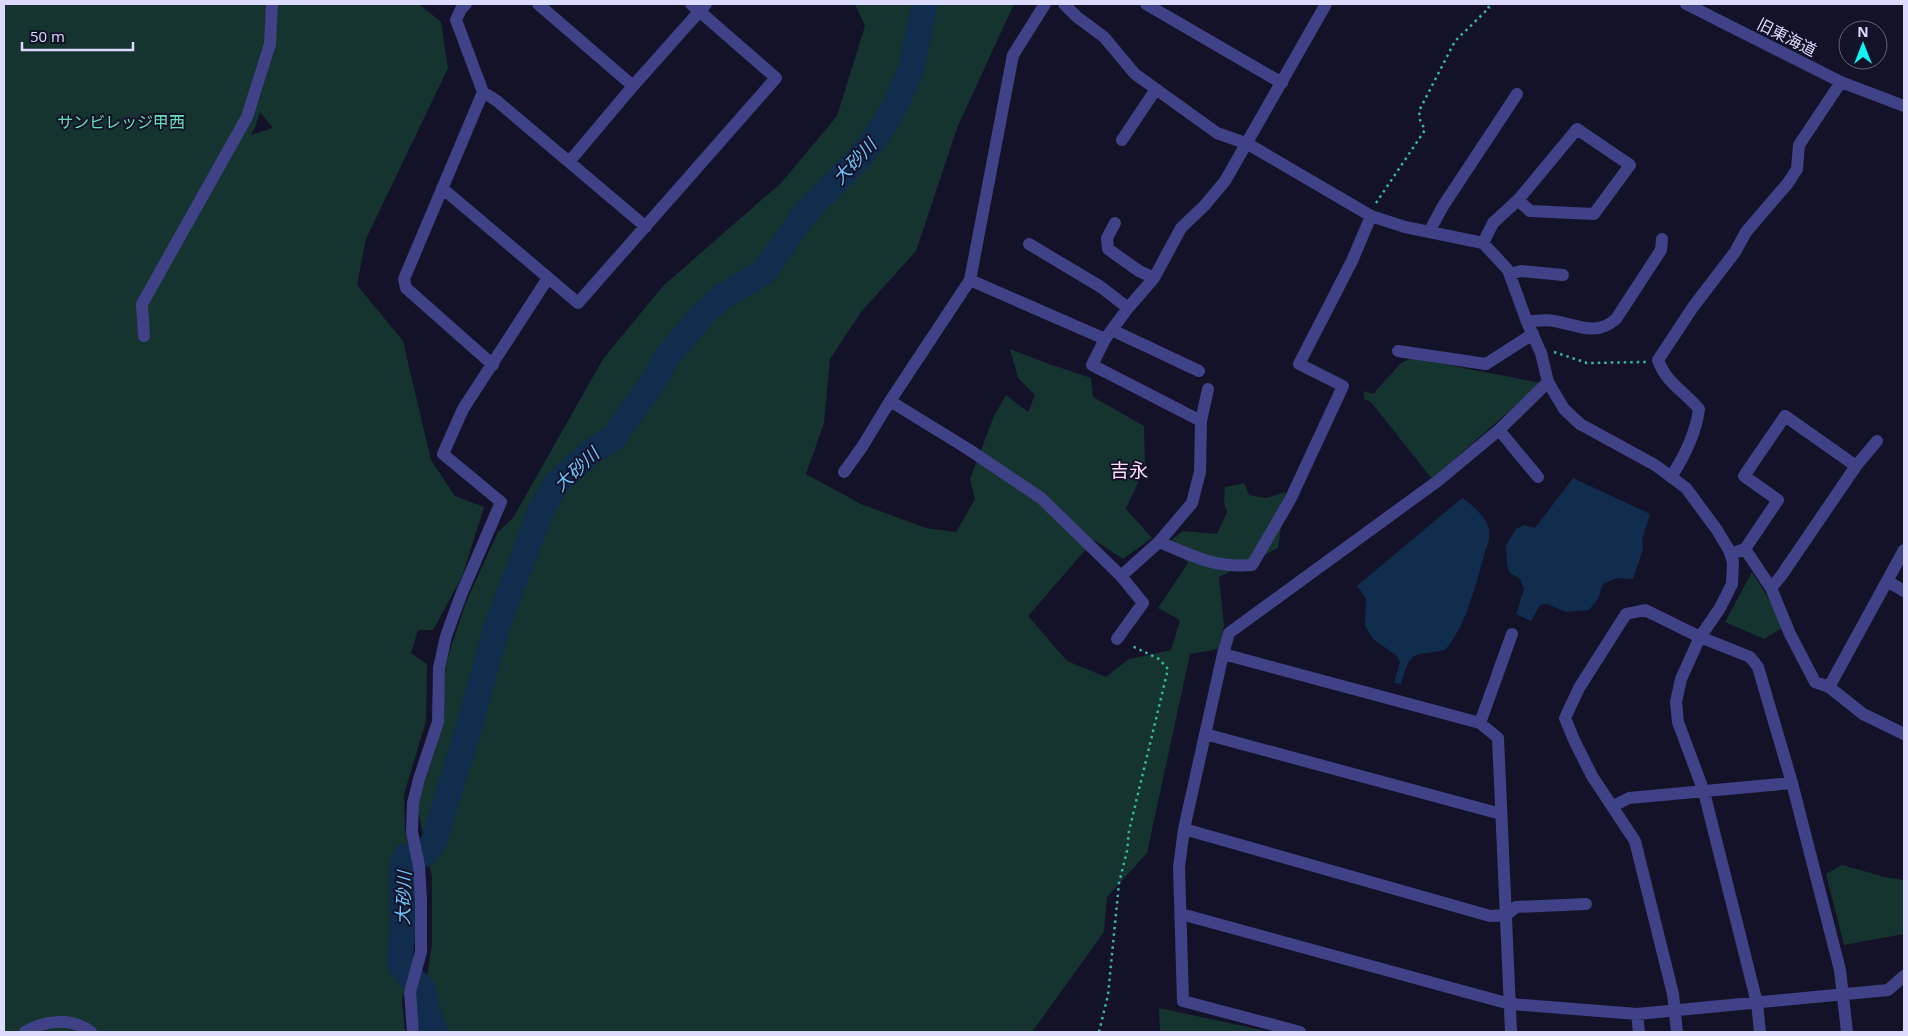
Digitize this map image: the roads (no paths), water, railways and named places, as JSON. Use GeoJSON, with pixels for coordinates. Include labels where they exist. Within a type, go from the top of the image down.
{"type":"FeatureCollection","features":[{"type":"Feature","properties":{"kind":"street"},"geometry":{"type":"LineString","coordinates":[[144,336],[142,304],[248,117],[270,44],[272,4]]}},
{"type":"Feature","properties":{"kind":"street"},"geometry":{"type":"LineString","coordinates":[[466,4],[461,9],[456,20],[483,92],[497,101],[646,227]]}},
{"type":"Feature","properties":{"kind":"street"},"geometry":{"type":"LineString","coordinates":[[538,4],[633,86]]}},
{"type":"Feature","properties":{"kind":"street"},"geometry":{"type":"LineString","coordinates":[[844,472],[970,280],[1013,55],[1045,4]]}},
{"type":"Feature","properties":{"kind":"street"},"geometry":{"type":"LineString","coordinates":[[1064,4],[1077,17],[1104,37],[1135,74],[1217,132],[1248,144],[1371,216],[1405,227],[1483,243],[1510,274],[1527,322],[1541,353],[1548,382],[1564,409],[1580,424],[1655,465],[1686,488],[1717,530],[1731,554],[1733,562],[1732,584],[1720,608],[1700,637],[1681,679],[1676,702],[1678,722],[1704,792],[1757,1002],[1760,1032]]}},
{"type":"Feature","properties":{"kind":"street"},"geometry":{"type":"LineString","coordinates":[[1146,4],[1282,83]]}},
{"type":"Feature","properties":{"kind":"street"},"geometry":{"type":"LineString","coordinates":[[1201,421],[1092,365],[1108,335],[1154,278],[1180,228],[1205,205],[1225,181],[1248,144],[1326,4]]}},
{"type":"Feature","properties":{"kind":"street","name":"旧東海道"},"geometry":{"type":"LineString","coordinates":[[1686,4],[1841,82],[1904,106]]}},
{"type":"Feature","properties":{"kind":"street"},"geometry":{"type":"LineString","coordinates":[[442,188],[578,303],[776,78],[699,6],[569,162]]}},
{"type":"Feature","properties":{"kind":"street"},"geometry":{"type":"LineString","coordinates":[[1671,477],[1678,467],[1697,423],[1698,409],[1663,373],[1658,360],[1693,307],[1735,252],[1746,232],[1788,183],[1796,169],[1798,145],[1841,82]]}},
{"type":"Feature","properties":{"kind":"street"},"geometry":{"type":"LineString","coordinates":[[1122,140],[1156,89]]}},
{"type":"Feature","properties":{"kind":"street"},"geometry":{"type":"LineString","coordinates":[[483,92],[404,279],[406,288],[447,322],[493,365]]}},
{"type":"Feature","properties":{"kind":"street"},"geometry":{"type":"LineString","coordinates":[[1429,232],[1443,206],[1517,94]]}},
{"type":"Feature","properties":{"kind":"street"},"geometry":{"type":"LineString","coordinates":[[1483,243],[1492,223],[1518,200],[1577,129],[1630,165],[1594,214],[1530,211],[1518,200]]}},
{"type":"Feature","properties":{"kind":"street"},"geometry":{"type":"LineString","coordinates":[[1159,542],[1208,562],[1232,567],[1252,565],[1290,500],[1343,386],[1299,364],[1352,260],[1371,216]]}},
{"type":"Feature","properties":{"kind":"street"},"geometry":{"type":"LineString","coordinates":[[1115,223],[1107,238],[1108,249],[1139,271],[1154,278]]}},
{"type":"Feature","properties":{"kind":"street"},"geometry":{"type":"LineString","coordinates":[[1527,322],[1552,320],[1596,330],[1607,326],[1616,319],[1661,250],[1662,239]]}},
{"type":"Feature","properties":{"kind":"street"},"geometry":{"type":"LineString","coordinates":[[1029,244],[1093,282],[1128,308]]}},
{"type":"Feature","properties":{"kind":"street"},"geometry":{"type":"LineString","coordinates":[[1510,274],[1521,271],[1563,275]]}},
{"type":"Feature","properties":{"kind":"street"},"geometry":{"type":"LineString","coordinates":[[413,1032],[410,992],[421,952],[422,900],[419,866],[412,832],[413,803],[438,722],[439,668],[446,636],[461,595],[501,502],[443,454],[464,409],[548,278]]}},
{"type":"Feature","properties":{"kind":"street"},"geometry":{"type":"LineString","coordinates":[[970,280],[1198,371]]}},
{"type":"Feature","properties":{"kind":"street"},"geometry":{"type":"LineString","coordinates":[[1398,351],[1486,364],[1532,334]]}},
{"type":"Feature","properties":{"kind":"street"},"geometry":{"type":"LineString","coordinates":[[1300,1032],[1183,1001],[1179,867],[1184,829],[1229,633],[1439,480],[1499,430],[1548,382]]}},
{"type":"Feature","properties":{"kind":"street"},"geometry":{"type":"LineString","coordinates":[[1120,576],[1159,542],[1192,503],[1200,472],[1201,421],[1208,389]]}},
{"type":"Feature","properties":{"kind":"street"},"geometry":{"type":"LineString","coordinates":[[890,401],[968,449],[1041,498],[1120,576],[1143,603],[1117,639]]}},
{"type":"Feature","properties":{"kind":"street"},"geometry":{"type":"LineString","coordinates":[[1731,554],[1745,549],[1778,500],[1744,476],[1785,416],[1856,466]]}},
{"type":"Feature","properties":{"kind":"street"},"geometry":{"type":"LineString","coordinates":[[1499,430],[1538,477]]}},
{"type":"Feature","properties":{"kind":"street"},"geometry":{"type":"LineString","coordinates":[[1771,588],[1856,466],[1876,441]]}},
{"type":"Feature","properties":{"kind":"street"},"geometry":{"type":"LineString","coordinates":[[1745,549],[1771,588],[1790,634],[1815,682],[1829,688],[1863,714],[1904,734]]}},
{"type":"Feature","properties":{"kind":"street"},"geometry":{"type":"LineString","coordinates":[[1829,688],[1904,550]]}},
{"type":"Feature","properties":{"kind":"street"},"geometry":{"type":"LineString","coordinates":[[1887,581],[1904,591]]}},
{"type":"Feature","properties":{"kind":"street"},"geometry":{"type":"LineString","coordinates":[[1677,1032],[1673,994],[1635,840],[1592,776],[1565,718],[1579,688],[1626,614],[1645,610],[1700,637],[1750,657],[1758,667],[1792,783],[1840,970],[1847,1032]]}},
{"type":"Feature","properties":{"kind":"street"},"geometry":{"type":"LineString","coordinates":[[1480,723],[1512,634]]}},
{"type":"Feature","properties":{"kind":"street"},"geometry":{"type":"LineString","coordinates":[[1223,654],[1480,723],[1498,738],[1511,1032]]}},
{"type":"Feature","properties":{"kind":"street"},"geometry":{"type":"LineString","coordinates":[[1205,734],[1501,814]]}},
{"type":"Feature","properties":{"kind":"street"},"geometry":{"type":"LineString","coordinates":[[1612,806],[1629,798],[1792,783]]}},
{"type":"Feature","properties":{"kind":"street"},"geometry":{"type":"LineString","coordinates":[[1184,829],[1490,916],[1506,916],[1516,906],[1586,904]]}},
{"type":"Feature","properties":{"kind":"street"},"geometry":{"type":"LineString","coordinates":[[1181,914],[1510,1004],[1637,1014],[1888,990],[1904,976]]}},
{"type":"Feature","properties":{"kind":"street"},"geometry":{"type":"LineString","coordinates":[[1637,1014],[1640,1032]]}},
{"type":"Feature","properties":{"kind":"street"},"geometry":{"type":"LineString","coordinates":[[25,1032],[54,1021],[74,1024],[91,1032]]}},
{"type":"Feature","properties":{"kind":"water"},"geometry":{"type":"Polygon","coordinates":[[[1573,478],[1650,514],[1642,540],[1643,549],[1633,579],[1616,578],[1603,584],[1598,599],[1589,610],[1566,612],[1547,604],[1540,605],[1531,621],[1516,614],[1524,589],[1520,579],[1510,573],[1507,565],[1506,545],[1516,529],[1524,525],[1535,528],[1573,478]]]}},
{"type":"Feature","properties":{"kind":"water"},"geometry":{"type":"Polygon","coordinates":[[[1462,498],[1482,516],[1489,529],[1489,537],[1464,619],[1445,650],[1415,656],[1408,664],[1401,684],[1394,683],[1400,662],[1397,656],[1373,639],[1365,626],[1366,598],[1357,586],[1462,498]]]}},
{"type":"Feature","properties":{"kind":"waterway","name":"大砂川"},"geometry":{"type":"LineString","coordinates":[[435,1032],[427,1011],[423,989],[401,967],[403,922],[402,870],[405,857],[424,854],[433,844],[472,717],[496,629],[542,508],[556,484],[591,452],[613,438],[658,375],[665,359],[704,313],[722,297],[764,272],[806,212],[859,158],[878,134],[895,106],[911,69],[925,4]]}},
{"type":"Feature","properties":{"kind":"district","name":"吉永"},"geometry":{"type":"Point","coordinates":[1129,470]}},
{"type":"Feature","properties":{"kind":"park label","name":"サンビレッジ甲西"},"geometry":{"type":"Point","coordinates":[121,122]}}]}
